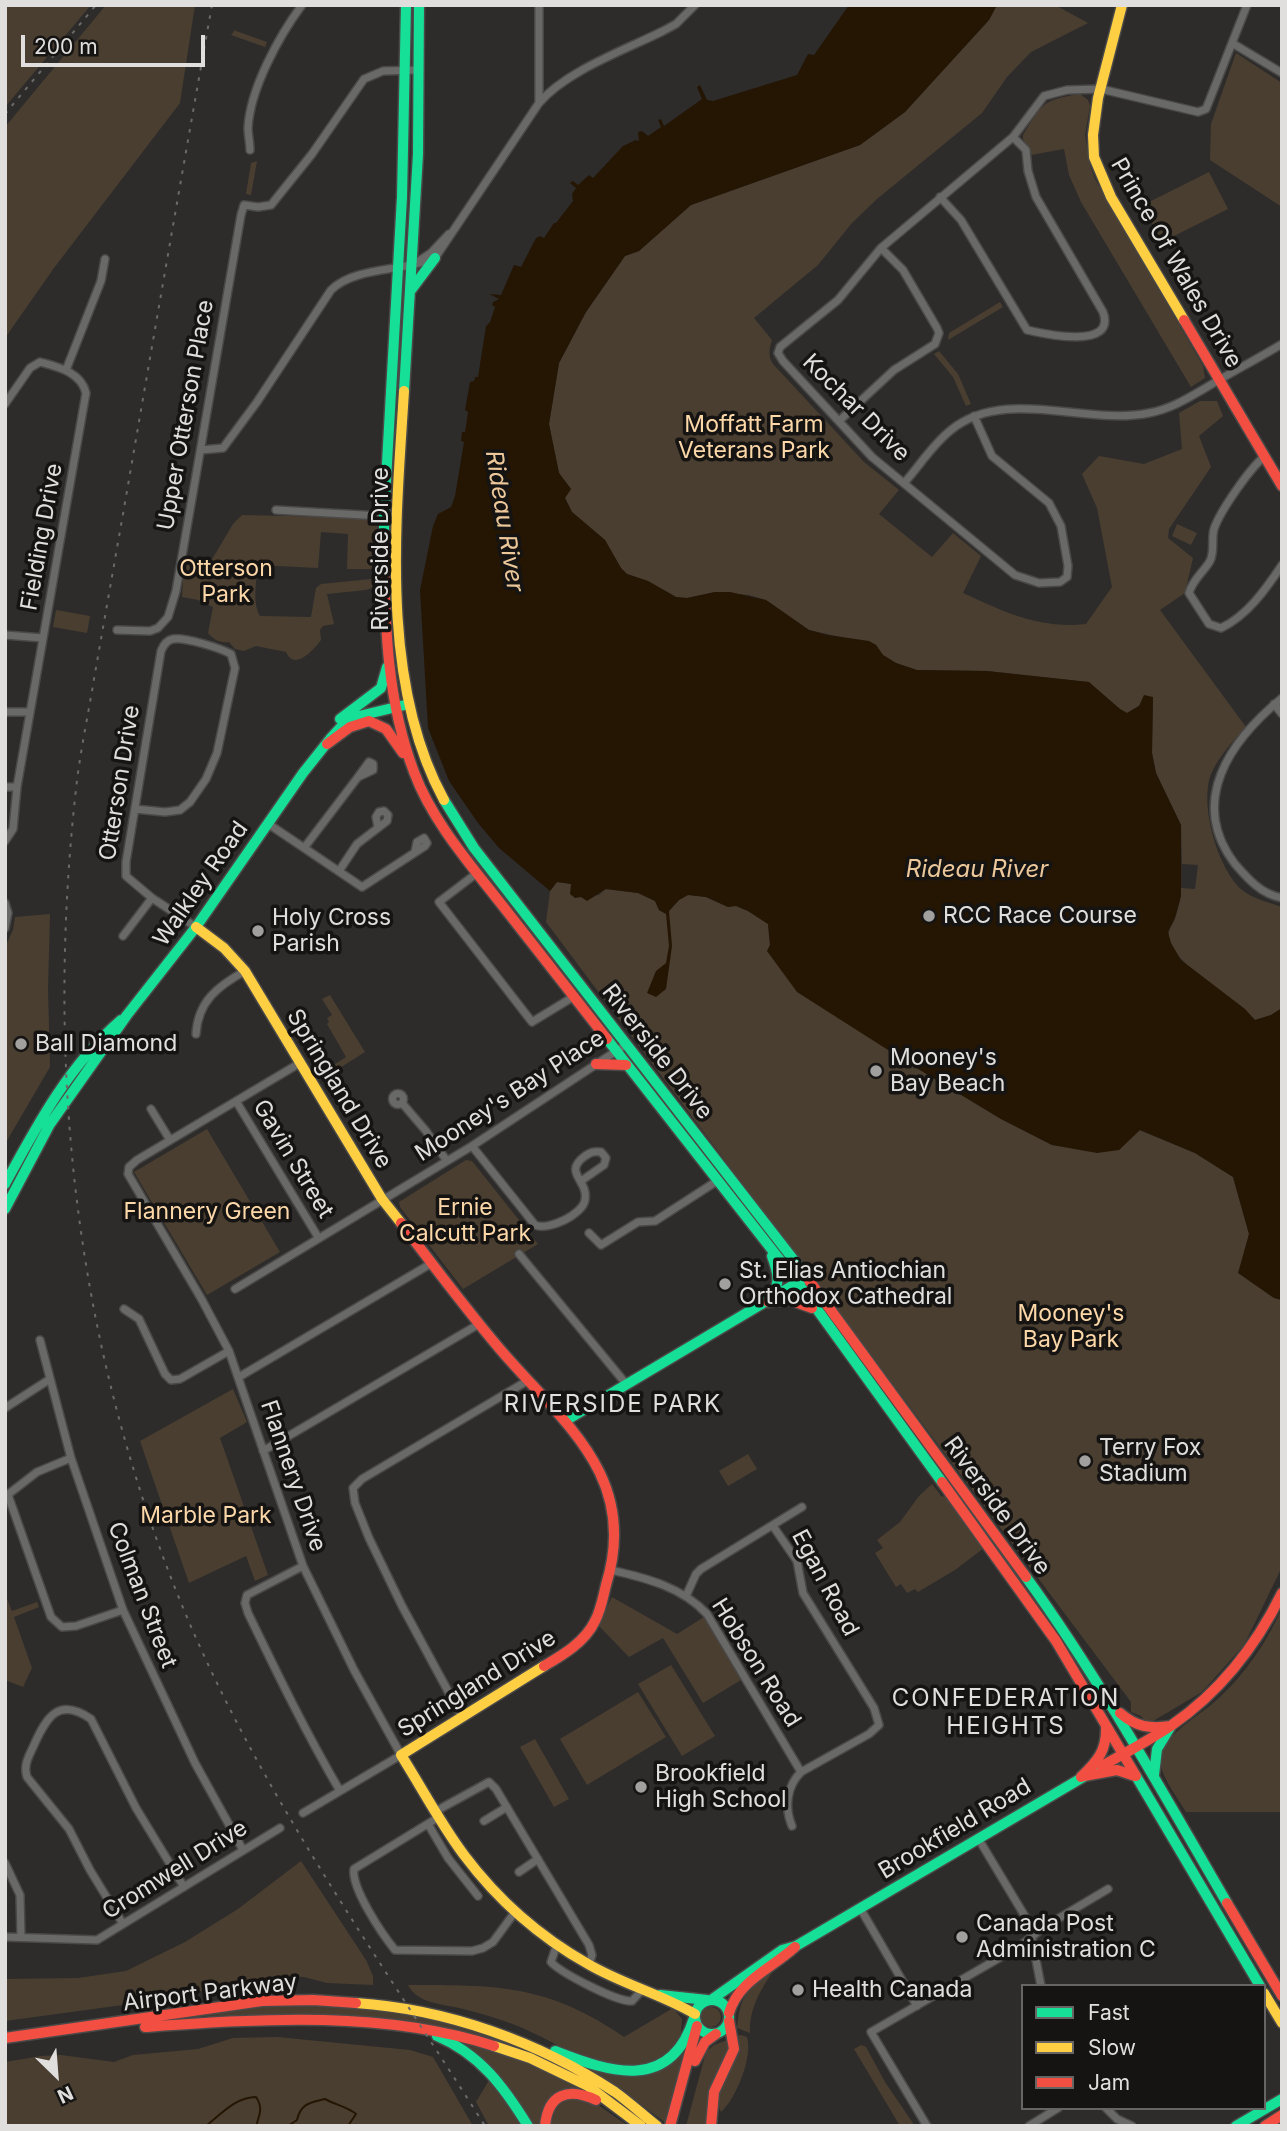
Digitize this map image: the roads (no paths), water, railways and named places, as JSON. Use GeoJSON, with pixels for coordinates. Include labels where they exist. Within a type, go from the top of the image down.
{"type":"FeatureCollection","features":[{"type":"Feature","properties":{"kind":"main road","name":"Riverside Drive"},"geometry":{"type":"LineString","coordinates":[[406,5],[407,70],[384,516],[384,572],[395,704],[415,774],[440,822],[477,873],[717,1181],[769,1246],[802,1280],[817,1311],[1056,1640],[1259,1984]]}},
{"type":"Feature","properties":{"kind":"main road","name":"Riverside Drive"},"geometry":{"type":"LineString","coordinates":[[419,5],[414,246],[398,517],[398,611],[409,702],[426,762],[455,818],[502,884],[627,1044],[1062,1627],[1109,1701],[1282,1996]]}},
{"type":"Feature","properties":{"kind":"main road","name":"Prince Of Wales Drive"},"geometry":{"type":"LineString","coordinates":[[1122,5],[1101,89],[1093,138],[1097,167],[1103,183],[1282,486]]}},
{"type":"Feature","properties":{"kind":"main road"},"geometry":{"type":"LineString","coordinates":[[411,290],[431,257],[414,246]]}},
{"type":"Feature","properties":{"kind":"main road"},"geometry":{"type":"LineString","coordinates":[[340,719],[381,688],[390,658]]}},
{"type":"Feature","properties":{"kind":"main road","name":"Walkley Road"},"geometry":{"type":"LineString","coordinates":[[303,773],[311,756],[340,719],[364,707],[409,702]]}},
{"type":"Feature","properties":{"kind":"main road","name":"Walkley Road"},"geometry":{"type":"LineString","coordinates":[[5,1209],[50,1124],[127,1015],[196,927],[303,773],[340,727],[354,717],[395,704]]}},
{"type":"Feature","properties":{"kind":"main road"},"geometry":{"type":"LineString","coordinates":[[327,744],[351,725],[375,722],[393,734],[415,774]]}},
{"type":"Feature","properties":{"kind":"main road","name":"Springland Drive"},"geometry":{"type":"LineString","coordinates":[[196,927],[224,948],[245,971],[382,1199],[479,1324],[584,1445],[599,1469],[611,1499],[615,1522],[611,1570],[595,1622],[576,1645],[401,1755]]}},
{"type":"Feature","properties":{"kind":"main road","name":"Walkley Road"},"geometry":{"type":"LineString","coordinates":[[5,1184],[56,1096],[97,1043],[127,1015]]}},
{"type":"Feature","properties":{"kind":"main road"},"geometry":{"type":"LineString","coordinates":[[596,1064],[607,1041]]}},
{"type":"Feature","properties":{"kind":"main road"},"geometry":{"type":"LineString","coordinates":[[596,1064],[626,1065]]}},
{"type":"Feature","properties":{"kind":"main road"},"geometry":{"type":"LineString","coordinates":[[768,1302],[780,1285],[780,1277],[769,1246]]}},
{"type":"Feature","properties":{"kind":"main road"},"geometry":{"type":"LineString","coordinates":[[565,1421],[802,1280]]}},
{"type":"Feature","properties":{"kind":"main road"},"geometry":{"type":"LineString","coordinates":[[768,1302],[786,1299],[800,1301],[817,1311]]}},
{"type":"Feature","properties":{"kind":"main road"},"geometry":{"type":"LineString","coordinates":[[990,1549],[1000,1541]]}},
{"type":"Feature","properties":{"kind":"main road","name":"Brookfield Road"},"geometry":{"type":"LineString","coordinates":[[709,2000],[782,1950],[796,1946],[1171,1726],[1195,1709],[1232,1674],[1265,1628],[1282,1592]]}},
{"type":"Feature","properties":{"kind":"main road"},"geometry":{"type":"LineString","coordinates":[[1109,1701],[1127,1720],[1138,1727],[1151,1730],[1171,1726]]}},
{"type":"Feature","properties":{"kind":"main road"},"geometry":{"type":"LineString","coordinates":[[1081,1777],[1098,1762],[1106,1749],[1105,1723]]}},
{"type":"Feature","properties":{"kind":"main road"},"geometry":{"type":"LineString","coordinates":[[1158,1786],[1153,1764],[1161,1740],[1171,1726]]}},
{"type":"Feature","properties":{"kind":"main road","name":"Flannery Drive"},"geometry":{"type":"LineString","coordinates":[[401,1755],[464,1855],[515,1912],[589,1964],[659,1995],[695,2019]]}},
{"type":"Feature","properties":{"kind":"main road"},"geometry":{"type":"LineString","coordinates":[[1081,1777],[1127,1770],[1138,1780]]}},
{"type":"Feature","properties":{"kind":"main road","name":"Brookfield Road"},"geometry":{"type":"LineString","coordinates":[[729,2018],[731,2004],[738,1992],[764,1969],[787,1956],[796,1946]]}},
{"type":"Feature","properties":{"kind":"main road","name":"Flannery Drive"},"geometry":{"type":"LineString","coordinates":[[659,1995],[709,2000]]}},
{"type":"Feature","properties":{"kind":"main road"},"geometry":{"type":"LineString","coordinates":[[1266,1996],[1280,2021]]}},
{"type":"Feature","properties":{"kind":"main road","name":"Airport Parkway"},"geometry":{"type":"LineString","coordinates":[[74,2031],[245,2003],[289,2000],[368,2003],[426,2013],[506,2037],[561,2062],[608,2090],[655,2124]]}},
{"type":"Feature","properties":{"kind":"main road"},"geometry":{"type":"LineString","coordinates":[[670,2126],[698,2007],[709,2000],[723,2004],[729,2018],[734,2049],[714,2092],[711,2126]]}},
{"type":"Feature","properties":{"kind":"main road"},"geometry":{"type":"LineString","coordinates":[[678,2126],[695,2061],[705,2042],[724,2029],[729,2018]]}},
{"type":"Feature","properties":{"kind":"main road","name":"Airport Parkway"},"geometry":{"type":"LineString","coordinates":[[5,2038],[272,2019],[327,2020],[425,2028],[527,2056],[588,2087],[640,2126]]}},
{"type":"Feature","properties":{"kind":"main road"},"geometry":{"type":"LineString","coordinates":[[458,2021],[496,2030],[604,2070],[626,2072],[648,2069],[674,2054],[685,2042],[695,2019]]}},
{"type":"Feature","properties":{"kind":"main road"},"geometry":{"type":"LineString","coordinates":[[695,2019],[706,2033],[716,2034]]}},
{"type":"Feature","properties":{"kind":"main road"},"geometry":{"type":"LineString","coordinates":[[400,2026],[443,2038],[471,2053],[498,2080],[528,2126]]}},
{"type":"Feature","properties":{"kind":"main road"},"geometry":{"type":"LineString","coordinates":[[545,2126],[550,2106],[560,2096],[572,2092],[590,2096],[640,2126]]}},
{"type":"Feature","properties":{"kind":"main road"},"geometry":{"type":"LineString","coordinates":[[1266,2108],[1282,2099]]}},
{"type":"Feature","properties":{"kind":"main road"},"geometry":{"type":"LineString","coordinates":[[1236,2126],[1263,2110]]}},
{"type":"Feature","properties":{"kind":"main road"},"geometry":{"type":"LineString","coordinates":[[1265,2126],[1282,2115]]}},
{"type":"Feature","properties":{"kind":"main road"},"geometry":{"type":"LineString","coordinates":[[1270,2126],[1282,2122]]}},
{"type":"Feature","properties":{"kind":"street"},"geometry":{"type":"LineString","coordinates":[[250,150],[248,129],[254,97],[285,27],[302,5]]}},
{"type":"Feature","properties":{"kind":"street"},"geometry":{"type":"LineString","coordinates":[[539,5],[539,103]]}},
{"type":"Feature","properties":{"kind":"street"},"geometry":{"type":"LineString","coordinates":[[201,450],[223,448],[337,284],[349,278],[412,265],[431,257],[452,232],[550,90],[676,24],[695,5]]}},
{"type":"Feature","properties":{"kind":"street"},"geometry":{"type":"LineString","coordinates":[[1247,5],[1231,43],[1282,73]]}},
{"type":"Feature","properties":{"kind":"street","name":"Kochar Drive"},"geometry":{"type":"LineString","coordinates":[[1231,43],[1206,110],[1101,89],[1067,90],[1044,96],[1013,137],[881,248],[838,300],[780,346],[779,353],[783,361],[872,457],[905,482],[952,429],[974,416],[1005,408],[1091,416],[1147,414],[1179,403],[1282,344]]}},
{"type":"Feature","properties":{"kind":"street"},"geometry":{"type":"LineString","coordinates":[[407,70],[419,70]]}},
{"type":"Feature","properties":{"kind":"street","name":"Upper Otterson Place"},"geometry":{"type":"LineString","coordinates":[[117,630],[150,631],[158,628],[168,617],[176,591],[201,450],[203,424],[223,326],[226,293],[244,205],[271,205],[312,154],[364,79],[377,72],[407,70]]}},
{"type":"Feature","properties":{"kind":"street"},"geometry":{"type":"LineString","coordinates":[[940,197],[961,220],[1027,330],[1086,338],[1101,331],[1105,324],[1103,313],[1036,197],[1026,150],[1013,137]]}},
{"type":"Feature","properties":{"kind":"street"},"geometry":{"type":"LineString","coordinates":[[839,421],[894,370],[935,344],[938,338],[937,328],[903,270],[881,248]]}},
{"type":"Feature","properties":{"kind":"street"},"geometry":{"type":"LineString","coordinates":[[5,404],[34,364],[40,362],[66,370],[101,281],[105,259]]}},
{"type":"Feature","properties":{"kind":"street","name":"Fielding Drive"},"geometry":{"type":"LineString","coordinates":[[5,841],[13,829],[17,787],[86,393],[80,379],[66,370]]}},
{"type":"Feature","properties":{"kind":"street"},"geometry":{"type":"LineString","coordinates":[[905,482],[1015,575],[1039,583],[1054,584],[1064,579],[1068,566],[1061,526],[1050,505],[992,456],[974,416]]}},
{"type":"Feature","properties":{"kind":"street"},"geometry":{"type":"LineString","coordinates":[[1265,456],[1251,469],[1217,522],[1209,563],[1192,582],[1189,593],[1209,624],[1220,628],[1229,624],[1262,595],[1282,565]]}},
{"type":"Feature","properties":{"kind":"street"},"geometry":{"type":"LineString","coordinates":[[276,510],[398,517]]}},
{"type":"Feature","properties":{"kind":"street"},"geometry":{"type":"LineString","coordinates":[[5,635],[43,638]]}},
{"type":"Feature","properties":{"kind":"street","name":"Otterson Drive"},"geometry":{"type":"LineString","coordinates":[[135,809],[165,812],[180,810],[190,802],[206,779],[217,753],[235,668],[231,654],[176,638],[166,642],[160,652],[129,834],[126,876],[152,898],[196,927]]}},
{"type":"Feature","properties":{"kind":"street"},"geometry":{"type":"LineString","coordinates":[[1282,698],[1230,755],[1220,775],[1214,803],[1221,838],[1229,856],[1255,885],[1272,896],[1282,898]]}},
{"type":"Feature","properties":{"kind":"street"},"geometry":{"type":"LineString","coordinates":[[1274,704],[1282,714]]}},
{"type":"Feature","properties":{"kind":"street"},"geometry":{"type":"LineString","coordinates":[[5,712],[30,712]]}},
{"type":"Feature","properties":{"kind":"street"},"geometry":{"type":"LineString","coordinates":[[303,848],[358,776]]}},
{"type":"Feature","properties":{"kind":"street"},"geometry":{"type":"LineString","coordinates":[[5,787],[17,787]]}},
{"type":"Feature","properties":{"kind":"street"},"geometry":{"type":"LineString","coordinates":[[267,823],[362,887],[415,852]]}},
{"type":"Feature","properties":{"kind":"street"},"geometry":{"type":"LineString","coordinates":[[339,871],[357,844],[378,827]]}},
{"type":"Feature","properties":{"kind":"street"},"geometry":{"type":"LineString","coordinates":[[477,873],[439,902],[532,1022],[573,997]]}},
{"type":"Feature","properties":{"kind":"street"},"geometry":{"type":"LineString","coordinates":[[123,936],[152,898]]}},
{"type":"Feature","properties":{"kind":"street"},"geometry":{"type":"LineString","coordinates":[[5,902],[8,913],[5,928]]}},
{"type":"Feature","properties":{"kind":"street"},"geometry":{"type":"LineString","coordinates":[[196,1034],[197,1018],[205,1002],[225,982],[245,971]]}},
{"type":"Feature","properties":{"kind":"street","name":"Mooney's Bay Place"},"geometry":{"type":"LineString","coordinates":[[235,1289],[472,1146],[627,1044]]}},
{"type":"Feature","properties":{"kind":"street","name":"Flannery Drive"},"geometry":{"type":"LineString","coordinates":[[300,1063],[136,1160],[129,1167],[128,1174],[229,1351],[303,1566],[354,1670],[401,1755]]}},
{"type":"Feature","properties":{"kind":"street","name":"Gavin Street"},"geometry":{"type":"LineString","coordinates":[[236,1101],[318,1237]]}},
{"type":"Feature","properties":{"kind":"street"},"geometry":{"type":"LineString","coordinates":[[402,1103],[447,1161]]}},
{"type":"Feature","properties":{"kind":"street"},"geometry":{"type":"LineString","coordinates":[[151,1109],[170,1140]]}},
{"type":"Feature","properties":{"kind":"street"},"geometry":{"type":"LineString","coordinates":[[472,1146],[535,1225],[541,1227],[555,1225],[582,1207],[586,1196],[575,1170],[578,1161],[591,1152],[600,1152],[606,1158],[604,1165],[581,1181]]}},
{"type":"Feature","properties":{"kind":"street"},"geometry":{"type":"LineString","coordinates":[[589,1233],[601,1244],[638,1222],[655,1221],[717,1181]]}},
{"type":"Feature","properties":{"kind":"street"},"geometry":{"type":"LineString","coordinates":[[519,1254],[627,1385]]}},
{"type":"Feature","properties":{"kind":"street"},"geometry":{"type":"LineString","coordinates":[[239,1377],[432,1263]]}},
{"type":"Feature","properties":{"kind":"street"},"geometry":{"type":"LineString","coordinates":[[124,1309],[139,1319],[164,1374],[171,1380],[180,1379],[229,1351]]}},
{"type":"Feature","properties":{"kind":"street"},"geometry":{"type":"LineString","coordinates":[[263,1451],[479,1324]]}},
{"type":"Feature","properties":{"kind":"street","name":"Colman Street"},"geometry":{"type":"LineString","coordinates":[[40,1340],[71,1458],[123,1610],[195,1763],[243,1850]]}},
{"type":"Feature","properties":{"kind":"street"},"geometry":{"type":"LineString","coordinates":[[5,1408],[50,1379]]}},
{"type":"Feature","properties":{"kind":"street"},"geometry":{"type":"LineString","coordinates":[[462,1717],[369,1538],[355,1503],[353,1488],[362,1479],[527,1381]]}},
{"type":"Feature","properties":{"kind":"street"},"geometry":{"type":"LineString","coordinates":[[71,1458],[37,1472],[7,1496],[51,1617],[62,1627],[76,1626],[123,1610]]}},
{"type":"Feature","properties":{"kind":"street"},"geometry":{"type":"LineString","coordinates":[[686,1596],[701,1569],[802,1507]]}},
{"type":"Feature","properties":{"kind":"street","name":"Egan Road"},"geometry":{"type":"LineString","coordinates":[[772,1526],[797,1561],[803,1593],[874,1709],[879,1725],[869,1734],[801,1772]]}},
{"type":"Feature","properties":{"kind":"street"},"geometry":{"type":"LineString","coordinates":[[303,1566],[247,1595],[245,1603],[285,1690],[340,1791]]}},
{"type":"Feature","properties":{"kind":"street","name":"Hobson Road"},"geometry":{"type":"LineString","coordinates":[[611,1570],[663,1584],[686,1596],[707,1614],[801,1772]]}},
{"type":"Feature","properties":{"kind":"street"},"geometry":{"type":"LineString","coordinates":[[123,1924],[68,1829],[27,1777],[27,1760],[42,1725],[51,1715],[66,1709],[80,1711],[92,1719],[136,1808],[184,1888]]}},
{"type":"Feature","properties":{"kind":"street","name":"Springland Drive"},"geometry":{"type":"LineString","coordinates":[[303,1814],[401,1755]]}},
{"type":"Feature","properties":{"kind":"street"},"geometry":{"type":"LineString","coordinates":[[792,1826],[787,1806],[789,1791],[794,1779],[801,1772]]}},
{"type":"Feature","properties":{"kind":"street"},"geometry":{"type":"LineString","coordinates":[[515,1912],[493,1942],[483,1948],[472,1951],[395,1950],[382,1935],[354,1880],[353,1872],[489,1782],[507,1807],[589,1945],[592,1955],[589,1964]]}},
{"type":"Feature","properties":{"kind":"street"},"geometry":{"type":"LineString","coordinates":[[484,1821],[507,1807]]}},
{"type":"Feature","properties":{"kind":"street"},"geometry":{"type":"LineString","coordinates":[[428,1824],[448,1858],[478,1896]]}},
{"type":"Feature","properties":{"kind":"street","name":"Cromwell Drive"},"geometry":{"type":"LineString","coordinates":[[5,1937],[97,1940],[279,1828]]}},
{"type":"Feature","properties":{"kind":"street"},"geometry":{"type":"LineString","coordinates":[[978,1838],[1029,1923],[1041,1984]]}},
{"type":"Feature","properties":{"kind":"street"},"geometry":{"type":"LineString","coordinates":[[519,1872],[538,1859]]}},
{"type":"Feature","properties":{"kind":"street"},"geometry":{"type":"LineString","coordinates":[[5,1863],[20,1895],[21,1937]]}},
{"type":"Feature","properties":{"kind":"street"},"geometry":{"type":"LineString","coordinates":[[927,2126],[872,2032],[1031,1939],[1044,1927],[1108,1889]]}},
{"type":"Feature","properties":{"kind":"street"},"geometry":{"type":"LineString","coordinates":[[860,1908],[917,2006]]}},
{"type":"Feature","properties":{"kind":"street"},"geometry":{"type":"LineString","coordinates":[[557,1944],[551,1962],[624,2002],[632,2001],[643,1989]]}},
{"type":"Feature","properties":{"kind":"street"},"geometry":{"type":"LineString","coordinates":[[1029,2126],[1055,2110]]}},
{"type":"Feature","properties":{"kind":"street"},"geometry":{"type":"LineString","coordinates":[[1108,2110],[1117,2119],[1132,2126]]}},
{"type":"Feature","properties":{"kind":"water","name":"Rideau River"},"geometry":{"type":"Polygon","coordinates":[[[849,5],[997,5],[989,20],[905,112],[860,145],[691,205],[639,251],[625,256],[586,312],[559,363],[549,424],[559,473],[571,489],[565,498],[572,512],[605,540],[627,574],[648,581],[676,597],[730,592],[766,600],[809,630],[869,641],[896,663],[917,670],[987,671],[1089,682],[1127,713],[1139,706],[1144,695],[1153,697],[1152,753],[1156,773],[1181,825],[1181,896],[1168,932],[1171,943],[1181,960],[1245,1009],[1255,1020],[1282,1008],[1282,1300],[1274,1298],[1238,1273],[1249,1234],[1233,1177],[1195,1153],[1140,1130],[1119,1150],[1097,1153],[1052,1145],[1001,1119],[797,992],[767,951],[770,945],[768,924],[748,911],[736,906],[728,907],[706,897],[688,895],[679,900],[669,911],[672,946],[666,989],[656,997],[647,993],[656,971],[666,963],[669,946],[666,914],[659,910],[655,901],[638,893],[606,889],[587,901],[570,894],[571,884],[557,882],[550,891],[499,848],[478,823],[449,781],[428,728],[420,590],[433,526],[438,514],[451,507],[455,496],[470,382],[478,377],[486,326],[495,307],[493,302],[499,299],[489,294],[501,295],[514,265],[521,267],[536,238],[544,238],[573,201],[572,194],[576,188],[570,183],[573,181],[578,185],[589,175],[593,178],[623,146],[639,141],[638,132],[642,131],[648,136],[661,127],[658,120],[661,119],[664,126],[702,99],[697,87],[700,85],[707,100],[713,101],[797,75],[808,54],[814,55],[849,5]]]}},
{"type":"Feature","properties":{"kind":"waterway"},"geometry":{"type":"LineString","coordinates":[[206,2126],[235,2103],[256,2097],[260,2107],[256,2126]]}},
{"type":"Feature","properties":{"kind":"waterway"},"geometry":{"type":"LineString","coordinates":[[288,2126],[297,2120],[304,2107],[325,2099],[356,2114],[348,2126]]}},
{"type":"Feature","properties":{"kind":"railway"},"geometry":{"type":"LineString","coordinates":[[5,114],[96,5]]}},
{"type":"Feature","properties":{"kind":"railway"},"geometry":{"type":"LineString","coordinates":[[212,5],[76,789],[67,893],[64,997],[68,1100],[77,1203],[93,1304],[116,1405],[145,1505],[181,1603],[246,1740],[283,1806],[485,2126]]}},
{"type":"Feature","properties":{"kind":"place","name":"RCC Race Course"},"geometry":{"type":"Point","coordinates":[929,916]}},
{"type":"Feature","properties":{"kind":"place","name":"Holy Cross Parish"},"geometry":{"type":"Point","coordinates":[258,931]}},
{"type":"Feature","properties":{"kind":"place","name":"Ball Diamond"},"geometry":{"type":"Point","coordinates":[21,1044]}},
{"type":"Feature","properties":{"kind":"place","name":"Mooney's Bay Beach"},"geometry":{"type":"Point","coordinates":[876,1071]}},
{"type":"Feature","properties":{"kind":"place","name":"St. Elias Antiochian Orthodox Cathedral"},"geometry":{"type":"Point","coordinates":[725,1284]}},
{"type":"Feature","properties":{"kind":"place","name":"Terry Fox Stadium"},"geometry":{"type":"Point","coordinates":[1085,1461]}},
{"type":"Feature","properties":{"kind":"place","name":"Brookfield High School"},"geometry":{"type":"Point","coordinates":[641,1787]}},
{"type":"Feature","properties":{"kind":"place","name":"Canada Post Administration C"},"geometry":{"type":"Point","coordinates":[962,1937]}},
{"type":"Feature","properties":{"kind":"place","name":"Health Canada"},"geometry":{"type":"Point","coordinates":[798,1990]}},
{"type":"Feature","properties":{"kind":"district","name":"RIVERSIDE PARK"},"geometry":{"type":"Point","coordinates":[613,1405]}},
{"type":"Feature","properties":{"kind":"district","name":"CONFEDERATION HEIGHTS"},"geometry":{"type":"Point","coordinates":[1006,1713]}},
{"type":"Feature","properties":{"kind":"park label","name":"Moffatt Farm Veterans Park"},"geometry":{"type":"Point","coordinates":[754,438]}},
{"type":"Feature","properties":{"kind":"park label","name":"Otterson Park"},"geometry":{"type":"Point","coordinates":[226,582]}},
{"type":"Feature","properties":{"kind":"park label","name":"Flannery Green"},"geometry":{"type":"Point","coordinates":[207,1212]}},
{"type":"Feature","properties":{"kind":"park label","name":"Ernie Calcutt Park"},"geometry":{"type":"Point","coordinates":[465,1221]}},
{"type":"Feature","properties":{"kind":"park label","name":"Mooney's Bay Park"},"geometry":{"type":"Point","coordinates":[1071,1327]}},
{"type":"Feature","properties":{"kind":"park label","name":"Marble Park"},"geometry":{"type":"Point","coordinates":[206,1516]}}]}
